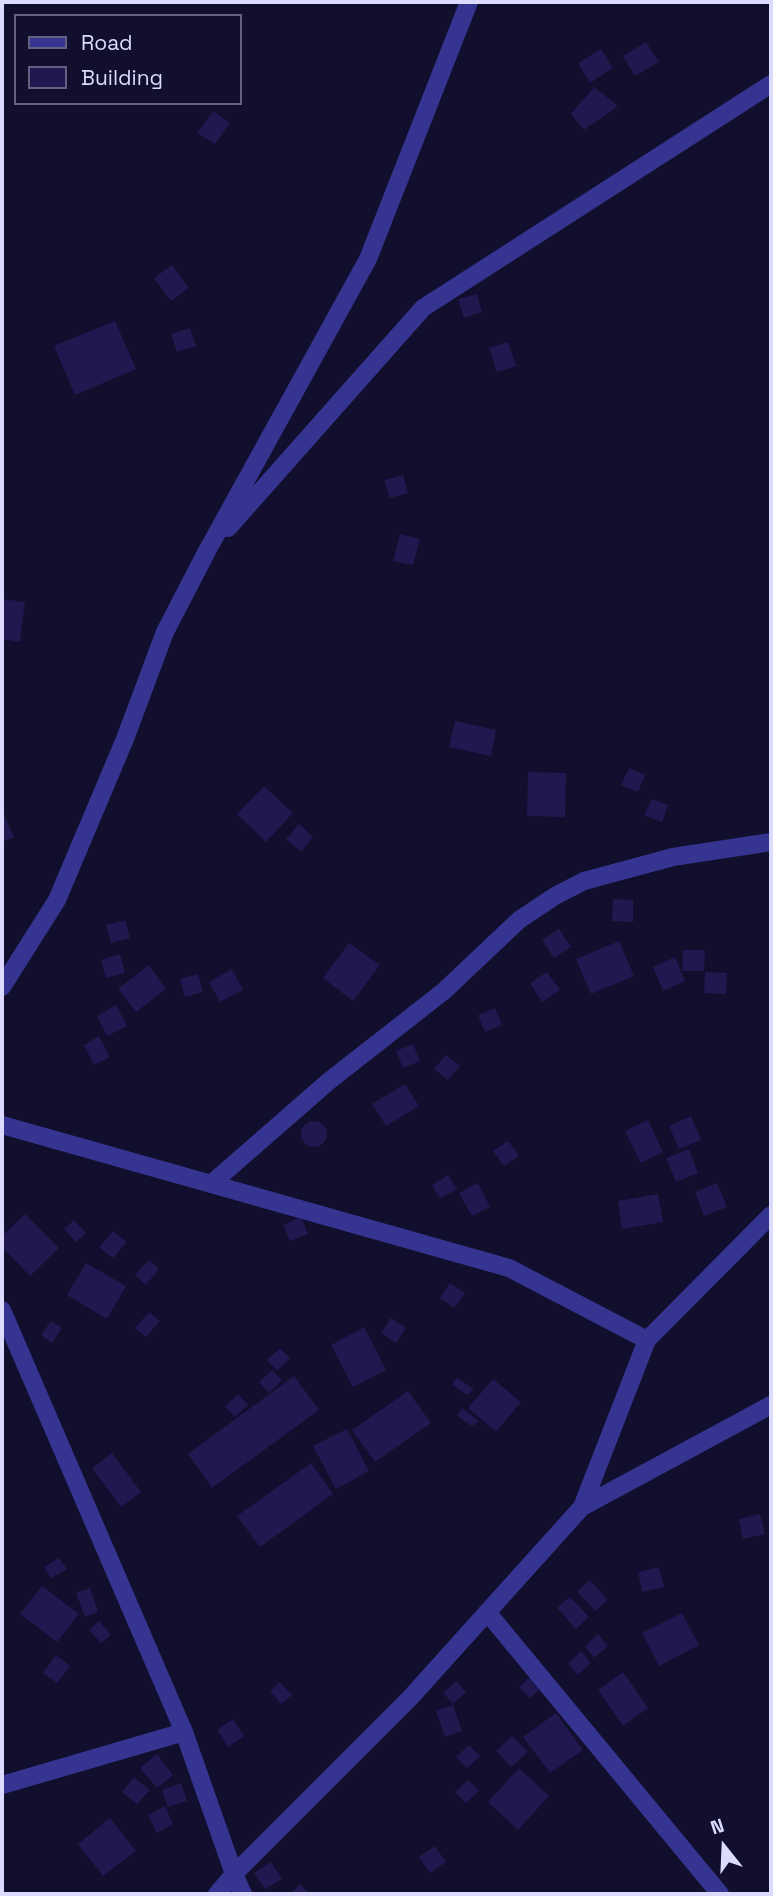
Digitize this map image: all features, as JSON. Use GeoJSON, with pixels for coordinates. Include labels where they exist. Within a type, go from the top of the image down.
{"type":"FeatureCollection","features":[{"type":"Feature","properties":{"kind":"street"},"geometry":{"type":"LineString","coordinates":[[2,987],[57,900],[125,739],[165,632],[368,259],[469,2]]}},
{"type":"Feature","properties":{"kind":"street"},"geometry":{"type":"LineString","coordinates":[[207,551],[423,308],[771,84]]}},
{"type":"Feature","properties":{"kind":"street"},"geometry":{"type":"LineString","coordinates":[[211,1184],[329,1081],[443,991],[520,920],[555,897],[584,881],[673,857],[771,842]]}},
{"type":"Feature","properties":{"kind":"street"},"geometry":{"type":"LineString","coordinates":[[2,1125],[509,1268],[647,1340]]}},
{"type":"Feature","properties":{"kind":"street"},"geometry":{"type":"LineString","coordinates":[[582,1507],[647,1340],[771,1215]]}},
{"type":"Feature","properties":{"kind":"street"},"geometry":{"type":"LineString","coordinates":[[2,1310],[184,1732],[243,1894]]}},
{"type":"Feature","properties":{"kind":"street"},"geometry":{"type":"LineString","coordinates":[[218,1894],[234,1874],[410,1698],[582,1507],[771,1405]]}},
{"type":"Feature","properties":{"kind":"street"},"geometry":{"type":"LineString","coordinates":[[487,1612],[720,1894]]}},
{"type":"Feature","properties":{"kind":"street"},"geometry":{"type":"LineString","coordinates":[[2,1785],[184,1732]]}},
{"type":"Feature","properties":{"kind":"building"},"geometry":{"type":"Polygon","coordinates":[[[646,42],[659,62],[635,76],[623,56],[646,42]]]}},
{"type":"Feature","properties":{"kind":"building"},"geometry":{"type":"Polygon","coordinates":[[[601,49],[613,68],[590,83],[578,63],[601,49]]]}},
{"type":"Feature","properties":{"kind":"building"},"geometry":{"type":"Polygon","coordinates":[[[594,87],[618,106],[584,130],[571,114],[594,87]]]}},
{"type":"Feature","properties":{"kind":"building"},"geometry":{"type":"Polygon","coordinates":[[[213,111],[230,123],[215,144],[197,133],[213,111]]]}},
{"type":"Feature","properties":{"kind":"building"},"geometry":{"type":"Polygon","coordinates":[[[172,265],[189,288],[171,301],[154,278],[172,265]]]}},
{"type":"Feature","properties":{"kind":"building"},"geometry":{"type":"Polygon","coordinates":[[[477,294],[482,312],[464,318],[458,299],[477,294]]]}},
{"type":"Feature","properties":{"kind":"building"},"geometry":{"type":"Polygon","coordinates":[[[115,321],[136,369],[75,395],[54,346],[115,321]]]}},
{"type":"Feature","properties":{"kind":"building"},"geometry":{"type":"Polygon","coordinates":[[[190,328],[196,346],[177,352],[171,334],[190,328]]]}},
{"type":"Feature","properties":{"kind":"building"},"geometry":{"type":"Polygon","coordinates":[[[508,342],[516,366],[497,372],[489,348],[508,342]]]}},
{"type":"Feature","properties":{"kind":"building"},"geometry":{"type":"Polygon","coordinates":[[[403,475],[408,493],[390,498],[384,480],[403,475]]]}},
{"type":"Feature","properties":{"kind":"building"},"geometry":{"type":"Polygon","coordinates":[[[400,534],[420,539],[413,565],[393,561],[400,534]]]}},
{"type":"Feature","properties":{"kind":"building"},"geometry":{"type":"Polygon","coordinates":[[[2,599],[25,602],[20,642],[2,639],[2,599]]]}},
{"type":"Feature","properties":{"kind":"building"},"geometry":{"type":"Polygon","coordinates":[[[455,721],[496,730],[491,756],[449,747],[455,721]]]}},
{"type":"Feature","properties":{"kind":"building"},"geometry":{"type":"Polygon","coordinates":[[[629,768],[645,775],[638,792],[621,785],[629,768]]]}},
{"type":"Feature","properties":{"kind":"building"},"geometry":{"type":"Polygon","coordinates":[[[528,772],[566,773],[565,817],[527,816],[528,772]]]}},
{"type":"Feature","properties":{"kind":"building"},"geometry":{"type":"Polygon","coordinates":[[[264,786],[293,813],[266,842],[237,814],[264,786]]]}},
{"type":"Feature","properties":{"kind":"building"},"geometry":{"type":"Polygon","coordinates":[[[652,799],[668,805],[662,822],[644,815],[652,799]]]}},
{"type":"Feature","properties":{"kind":"building"},"geometry":{"type":"Polygon","coordinates":[[[2,810],[14,837],[2,842],[2,810]]]}},
{"type":"Feature","properties":{"kind":"building"},"geometry":{"type":"Polygon","coordinates":[[[299,824],[313,837],[301,852],[286,839],[299,824]]]}},
{"type":"Feature","properties":{"kind":"building"},"geometry":{"type":"Polygon","coordinates":[[[613,899],[633,900],[633,922],[612,921],[613,899]]]}},
{"type":"Feature","properties":{"kind":"building"},"geometry":{"type":"Polygon","coordinates":[[[125,920],[130,938],[111,943],[106,925],[125,920]]]}},
{"type":"Feature","properties":{"kind":"building"},"geometry":{"type":"Polygon","coordinates":[[[559,929],[571,947],[554,958],[542,940],[559,929]]]}},
{"type":"Feature","properties":{"kind":"building"},"geometry":{"type":"Polygon","coordinates":[[[619,941],[634,976],[591,994],[576,959],[619,941]]]}},
{"type":"Feature","properties":{"kind":"building"},"geometry":{"type":"Polygon","coordinates":[[[349,943],[380,965],[353,1001],[323,978],[349,943]]]}},
{"type":"Feature","properties":{"kind":"building"},"geometry":{"type":"Polygon","coordinates":[[[683,950],[705,950],[704,971],[682,971],[683,950]]]}},
{"type":"Feature","properties":{"kind":"building"},"geometry":{"type":"Polygon","coordinates":[[[120,954],[125,973],[106,978],[101,960],[120,954]]]}},
{"type":"Feature","properties":{"kind":"building"},"geometry":{"type":"Polygon","coordinates":[[[675,957],[685,981],[663,991],[653,967],[675,957]]]}},
{"type":"Feature","properties":{"kind":"building"},"geometry":{"type":"Polygon","coordinates":[[[149,965],[166,989],[136,1012],[118,989],[149,965]]]}},
{"type":"Feature","properties":{"kind":"building"},"geometry":{"type":"Polygon","coordinates":[[[232,969],[243,990],[220,1002],[209,982],[232,969]]]}},
{"type":"Feature","properties":{"kind":"building"},"geometry":{"type":"Polygon","coordinates":[[[547,972],[560,990],[542,1002],[530,983],[547,972]]]}},
{"type":"Feature","properties":{"kind":"building"},"geometry":{"type":"Polygon","coordinates":[[[705,972],[727,973],[726,994],[704,993],[705,972]]]}},
{"type":"Feature","properties":{"kind":"building"},"geometry":{"type":"Polygon","coordinates":[[[198,974],[203,992],[185,997],[180,979],[198,974]]]}},
{"type":"Feature","properties":{"kind":"building"},"geometry":{"type":"Polygon","coordinates":[[[116,1005],[127,1026],[107,1036],[97,1016],[116,1005]]]}},
{"type":"Feature","properties":{"kind":"building"},"geometry":{"type":"Polygon","coordinates":[[[495,1008],[502,1025],[485,1032],[478,1015],[495,1008]]]}},
{"type":"Feature","properties":{"kind":"building"},"geometry":{"type":"Polygon","coordinates":[[[99,1036],[110,1057],[94,1065],[84,1045],[99,1036]]]}},
{"type":"Feature","properties":{"kind":"building"},"geometry":{"type":"Polygon","coordinates":[[[413,1044],[420,1061],[403,1068],[396,1051],[413,1044]]]}},
{"type":"Feature","properties":{"kind":"building"},"geometry":{"type":"Polygon","coordinates":[[[446,1055],[460,1066],[448,1080],[434,1069],[446,1055]]]}},
{"type":"Feature","properties":{"kind":"building"},"geometry":{"type":"Polygon","coordinates":[[[405,1084],[419,1106],[386,1126],[372,1104],[405,1084]]]}},
{"type":"Feature","properties":{"kind":"building"},"geometry":{"type":"Polygon","coordinates":[[[691,1116],[701,1140],[679,1149],[669,1126],[691,1116]]]}},
{"type":"Feature","properties":{"kind":"building"},"geometry":{"type":"Polygon","coordinates":[[[648,1120],[663,1152],[641,1163],[625,1131],[648,1120]]]}},
{"type":"Feature","properties":{"kind":"building"},"geometry":{"type":"Polygon","coordinates":[[[314,1121],[323,1125],[327,1134],[323,1143],[314,1147],[305,1143],[301,1134],[305,1125],[314,1121]]]}},
{"type":"Feature","properties":{"kind":"building"},"geometry":{"type":"Polygon","coordinates":[[[508,1141],[519,1156],[504,1166],[493,1151],[508,1141]]]}},
{"type":"Feature","properties":{"kind":"building"},"geometry":{"type":"Polygon","coordinates":[[[689,1149],[698,1173],[676,1182],[666,1158],[689,1149]]]}},
{"type":"Feature","properties":{"kind":"building"},"geometry":{"type":"Polygon","coordinates":[[[448,1175],[457,1189],[440,1199],[432,1185],[448,1175]]]}},
{"type":"Feature","properties":{"kind":"building"},"geometry":{"type":"Polygon","coordinates":[[[478,1183],[490,1207],[472,1216],[459,1193],[478,1183]]]}},
{"type":"Feature","properties":{"kind":"building"},"geometry":{"type":"Polygon","coordinates":[[[717,1183],[727,1207],[704,1216],[695,1192],[717,1183]]]}},
{"type":"Feature","properties":{"kind":"building"},"geometry":{"type":"Polygon","coordinates":[[[658,1194],[663,1222],[622,1229],[618,1201],[658,1194]]]}},
{"type":"Feature","properties":{"kind":"building"},"geometry":{"type":"Polygon","coordinates":[[[25,1214],[59,1248],[30,1276],[2,1247],[2,1236],[25,1214]]]}},
{"type":"Feature","properties":{"kind":"building"},"geometry":{"type":"Polygon","coordinates":[[[301,1217],[308,1234],[290,1241],[283,1225],[301,1217]]]}},
{"type":"Feature","properties":{"kind":"building"},"geometry":{"type":"Polygon","coordinates":[[[74,1220],[86,1233],[76,1242],[64,1229],[74,1220]]]}},
{"type":"Feature","properties":{"kind":"building"},"geometry":{"type":"Polygon","coordinates":[[[113,1231],[127,1242],[113,1258],[99,1247],[113,1231]]]}},
{"type":"Feature","properties":{"kind":"building"},"geometry":{"type":"Polygon","coordinates":[[[149,1260],[159,1269],[146,1285],[135,1275],[149,1260]]]}},
{"type":"Feature","properties":{"kind":"building"},"geometry":{"type":"Polygon","coordinates":[[[86,1263],[126,1286],[107,1319],[67,1295],[86,1263]]]}},
{"type":"Feature","properties":{"kind":"building"},"geometry":{"type":"Polygon","coordinates":[[[450,1283],[465,1293],[454,1308],[440,1298],[450,1283]]]}},
{"type":"Feature","properties":{"kind":"building"},"geometry":{"type":"Polygon","coordinates":[[[149,1312],[160,1321],[146,1337],[135,1328],[149,1312]]]}},
{"type":"Feature","properties":{"kind":"building"},"geometry":{"type":"Polygon","coordinates":[[[391,1318],[406,1328],[396,1343],[381,1333],[391,1318]]]}},
{"type":"Feature","properties":{"kind":"building"},"geometry":{"type":"Polygon","coordinates":[[[51,1321],[62,1328],[52,1343],[41,1335],[51,1321]]]}},
{"type":"Feature","properties":{"kind":"building"},"geometry":{"type":"Polygon","coordinates":[[[364,1327],[386,1370],[353,1387],[331,1345],[364,1327]]]}},
{"type":"Feature","properties":{"kind":"building"},"geometry":{"type":"Polygon","coordinates":[[[280,1348],[290,1358],[277,1371],[267,1360],[280,1348]]]}},
{"type":"Feature","properties":{"kind":"building"},"geometry":{"type":"Polygon","coordinates":[[[272,1370],[282,1380],[269,1393],[259,1382],[272,1370]]]}},
{"type":"Feature","properties":{"kind":"building"},"geometry":{"type":"Polygon","coordinates":[[[294,1376],[319,1410],[212,1488],[188,1454],[294,1376]]]}},
{"type":"Feature","properties":{"kind":"building"},"geometry":{"type":"Polygon","coordinates":[[[457,1378],[474,1389],[467,1395],[452,1384],[457,1378]]]}},
{"type":"Feature","properties":{"kind":"building"},"geometry":{"type":"Polygon","coordinates":[[[493,1379],[521,1402],[496,1432],[468,1408],[493,1379]]]}},
{"type":"Feature","properties":{"kind":"building"},"geometry":{"type":"Polygon","coordinates":[[[408,1391],[431,1423],[375,1462],[352,1430],[408,1391]]]}},
{"type":"Feature","properties":{"kind":"building"},"geometry":{"type":"Polygon","coordinates":[[[238,1394],[248,1405],[235,1417],[225,1407],[238,1394]]]}},
{"type":"Feature","properties":{"kind":"building"},"geometry":{"type":"Polygon","coordinates":[[[462,1408],[479,1421],[472,1426],[457,1416],[462,1408]]]}},
{"type":"Feature","properties":{"kind":"building"},"geometry":{"type":"Polygon","coordinates":[[[347,1429],[369,1471],[336,1489],[313,1446],[347,1429]]]}},
{"type":"Feature","properties":{"kind":"building"},"geometry":{"type":"Polygon","coordinates":[[[112,1453],[141,1492],[121,1507],[92,1468],[112,1453]]]}},
{"type":"Feature","properties":{"kind":"building"},"geometry":{"type":"Polygon","coordinates":[[[311,1463],[333,1494],[260,1547],[237,1516],[311,1463]]]}},
{"type":"Feature","properties":{"kind":"building"},"geometry":{"type":"Polygon","coordinates":[[[760,1514],[765,1534],[743,1539],[739,1519],[760,1514]]]}},
{"type":"Feature","properties":{"kind":"building"},"geometry":{"type":"Polygon","coordinates":[[[59,1558],[67,1569],[51,1578],[44,1567],[59,1558]]]}},
{"type":"Feature","properties":{"kind":"building"},"geometry":{"type":"Polygon","coordinates":[[[659,1567],[664,1587],[642,1592],[638,1572],[659,1567]]]}},
{"type":"Feature","properties":{"kind":"building"},"geometry":{"type":"Polygon","coordinates":[[[590,1580],[608,1600],[595,1611],[577,1591],[590,1580]]]}},
{"type":"Feature","properties":{"kind":"building"},"geometry":{"type":"Polygon","coordinates":[[[42,1586],[79,1614],[57,1642],[20,1614],[42,1586]]]}},
{"type":"Feature","properties":{"kind":"building"},"geometry":{"type":"Polygon","coordinates":[[[90,1588],[98,1612],[85,1617],[76,1593],[90,1588]]]}},
{"type":"Feature","properties":{"kind":"building"},"geometry":{"type":"Polygon","coordinates":[[[570,1597],[589,1617],[576,1629],[557,1608],[570,1597]]]}},
{"type":"Feature","properties":{"kind":"building"},"geometry":{"type":"Polygon","coordinates":[[[682,1613],[699,1645],[659,1666],[642,1633],[682,1613]]]}},
{"type":"Feature","properties":{"kind":"building"},"geometry":{"type":"Polygon","coordinates":[[[99,1621],[111,1635],[101,1643],[89,1630],[99,1621]]]}},
{"type":"Feature","properties":{"kind":"building"},"geometry":{"type":"Polygon","coordinates":[[[598,1634],[608,1646],[594,1658],[585,1646],[598,1634]]]}},
{"type":"Feature","properties":{"kind":"building"},"geometry":{"type":"Polygon","coordinates":[[[581,1651],[591,1663],[578,1675],[568,1664],[581,1651]]]}},
{"type":"Feature","properties":{"kind":"building"},"geometry":{"type":"Polygon","coordinates":[[[56,1655],[70,1666],[57,1683],[43,1673],[56,1655]]]}},
{"type":"Feature","properties":{"kind":"building"},"geometry":{"type":"Polygon","coordinates":[[[623,1672],[648,1708],[623,1726],[598,1690],[623,1672]]]}},
{"type":"Feature","properties":{"kind":"building"},"geometry":{"type":"Polygon","coordinates":[[[532,1675],[543,1686],[530,1698],[519,1687],[532,1675]]]}},
{"type":"Feature","properties":{"kind":"building"},"geometry":{"type":"Polygon","coordinates":[[[456,1681],[466,1692],[453,1704],[443,1693],[456,1681]]]}},
{"type":"Feature","properties":{"kind":"building"},"geometry":{"type":"Polygon","coordinates":[[[280,1682],[292,1695],[281,1704],[270,1691],[280,1682]]]}},
{"type":"Feature","properties":{"kind":"building"},"geometry":{"type":"Polygon","coordinates":[[[453,1705],[462,1731],[445,1737],[436,1711],[453,1705]]]}},
{"type":"Feature","properties":{"kind":"building"},"geometry":{"type":"Polygon","coordinates":[[[556,1713],[583,1750],[550,1773],[523,1737],[556,1713]]]}},
{"type":"Feature","properties":{"kind":"building"},"geometry":{"type":"Polygon","coordinates":[[[233,1719],[244,1736],[228,1747],[217,1730],[233,1719]]]}},
{"type":"Feature","properties":{"kind":"building"},"geometry":{"type":"Polygon","coordinates":[[[512,1736],[528,1752],[511,1767],[496,1751],[512,1736]]]}},
{"type":"Feature","properties":{"kind":"building"},"geometry":{"type":"Polygon","coordinates":[[[469,1745],[480,1756],[467,1768],[456,1757],[469,1745]]]}},
{"type":"Feature","properties":{"kind":"building"},"geometry":{"type":"Polygon","coordinates":[[[157,1754],[173,1775],[157,1788],[140,1768],[157,1754]]]}},
{"type":"Feature","properties":{"kind":"building"},"geometry":{"type":"Polygon","coordinates":[[[519,1768],[549,1796],[518,1830],[488,1802],[519,1768]]]}},
{"type":"Feature","properties":{"kind":"building"},"geometry":{"type":"Polygon","coordinates":[[[134,1777],[150,1790],[137,1804],[122,1792],[134,1777]]]}},
{"type":"Feature","properties":{"kind":"building"},"geometry":{"type":"Polygon","coordinates":[[[468,1780],[479,1791],[466,1803],[455,1792],[468,1780]]]}},
{"type":"Feature","properties":{"kind":"building"},"geometry":{"type":"Polygon","coordinates":[[[181,1783],[187,1801],[168,1807],[162,1790],[181,1783]]]}},
{"type":"Feature","properties":{"kind":"building"},"geometry":{"type":"Polygon","coordinates":[[[165,1806],[173,1824],[157,1833],[148,1815],[165,1806]]]}},
{"type":"Feature","properties":{"kind":"building"},"geometry":{"type":"Polygon","coordinates":[[[110,1818],[136,1851],[103,1876],[78,1844],[110,1818]]]}},
{"type":"Feature","properties":{"kind":"building"},"geometry":{"type":"Polygon","coordinates":[[[435,1846],[446,1862],[430,1873],[419,1857],[435,1846]]]}},
{"type":"Feature","properties":{"kind":"building"},"geometry":{"type":"Polygon","coordinates":[[[271,1862],[282,1879],[265,1889],[254,1873],[271,1862]]]}},
{"type":"Feature","properties":{"kind":"building"},"geometry":{"type":"Polygon","coordinates":[[[300,1884],[310,1894],[290,1894],[300,1884]]]}}]}
